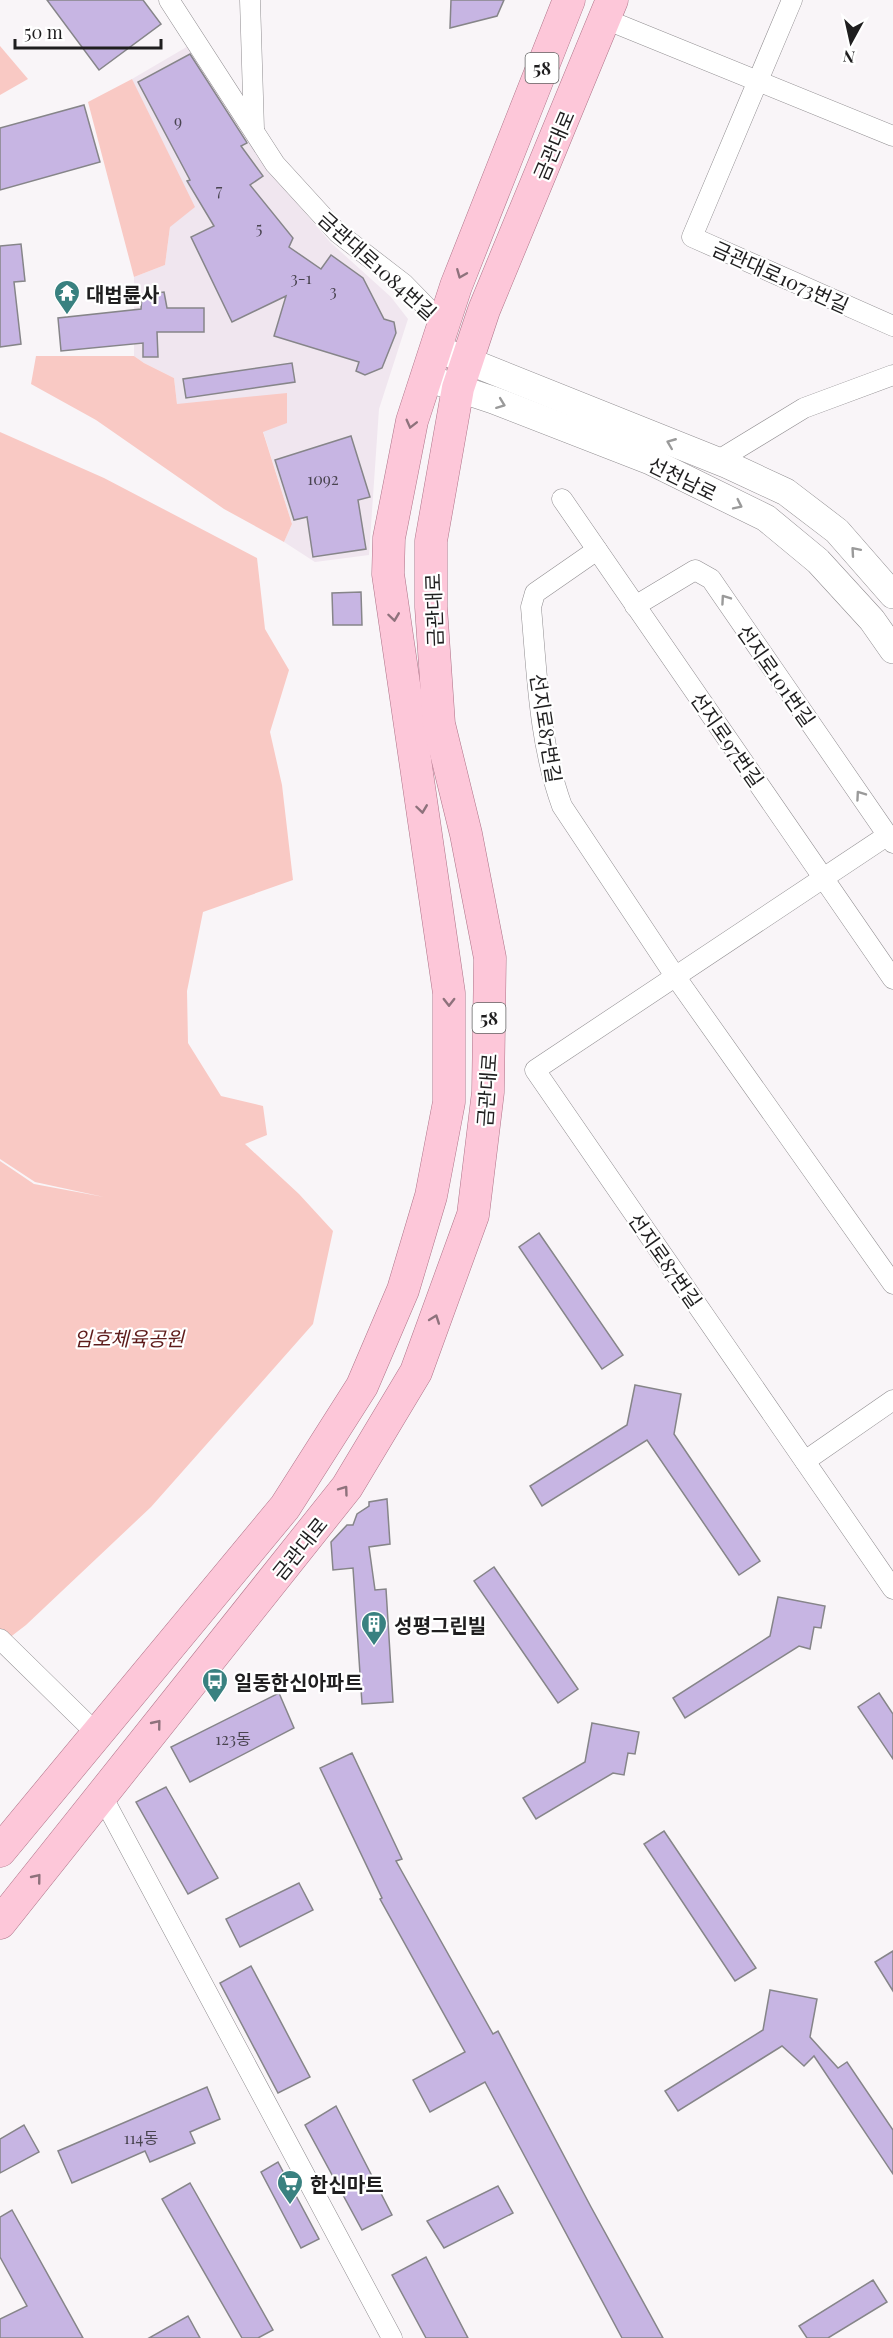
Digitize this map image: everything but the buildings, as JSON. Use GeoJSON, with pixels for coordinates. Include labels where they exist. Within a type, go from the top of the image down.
{"type":"FeatureCollection","features":[{"type":"Feature","properties":{"kind":"main road","name":"금관대로"},"geometry":{"type":"LineString","coordinates":[[0,1851],[285,1507],[362,1386],[403,1290],[431,1196],[448,1102],[449,993],[388,574],[389,538],[412,421],[456,286],[569,0]]}},
{"type":"Feature","properties":{"kind":"main road","name":"금관대로"},"geometry":{"type":"LineString","coordinates":[[0,1923],[347,1487],[416,1372],[473,1215],[488,1092],[490,958],[466,834],[439,724],[431,607],[431,541],[463,374],[484,310],[609,9]]}},
{"type":"Feature","properties":{"kind":"main road"},"geometry":{"type":"LineString","coordinates":[[515,137],[520,169],[502,219],[506,223],[520,223]]}},
{"type":"Feature","properties":{"kind":"main road","name":"선천남로"},"geometry":{"type":"LineString","coordinates":[[440,337],[463,374],[766,518],[818,561],[872,620],[893,650]]}},
{"type":"Feature","properties":{"kind":"main road","name":"선천남로"},"geometry":{"type":"LineString","coordinates":[[426,379],[463,374],[717,461],[786,492],[837,531],[893,595]]}},
{"type":"Feature","properties":{"kind":"street","name":"금관대로1084번길"},"geometry":{"type":"LineString","coordinates":[[169,0],[275,164],[338,233],[404,284],[440,337]]}},
{"type":"Feature","properties":{"kind":"street"},"geometry":{"type":"LineString","coordinates":[[250,0],[254,131]]}},
{"type":"Feature","properties":{"kind":"street"},"geometry":{"type":"LineString","coordinates":[[757,80],[792,0]]}},
{"type":"Feature","properties":{"kind":"street"},"geometry":{"type":"LineString","coordinates":[[609,9],[757,80],[893,136]]}},
{"type":"Feature","properties":{"kind":"street","name":"금관대로1073번길"},"geometry":{"type":"LineString","coordinates":[[757,80],[692,237],[893,326]]}},
{"type":"Feature","properties":{"kind":"street"},"geometry":{"type":"LineString","coordinates":[[717,461],[804,408],[893,375]]}},
{"type":"Feature","properties":{"kind":"street","name":"선지로97번길"},"geometry":{"type":"LineString","coordinates":[[562,499],[893,979]]}},
{"type":"Feature","properties":{"kind":"street","name":"선지로87번길"},"geometry":{"type":"LineString","coordinates":[[597,550],[535,593],[531,607],[540,708],[552,779],[562,807],[675,976],[893,1284]]}},
{"type":"Feature","properties":{"kind":"street","name":"선지로101번길"},"geometry":{"type":"LineString","coordinates":[[636,606],[695,570],[711,579],[890,839]]}},
{"type":"Feature","properties":{"kind":"street","name":"선지로87번길"},"geometry":{"type":"LineString","coordinates":[[890,839],[823,877],[535,1070],[893,1589]]}},
{"type":"Feature","properties":{"kind":"street"},"geometry":{"type":"LineString","coordinates":[[805,1461],[893,1400]]}},
{"type":"Feature","properties":{"kind":"street"},"geometry":{"type":"LineString","coordinates":[[0,1639],[96,1733]]}},
{"type":"Feature","properties":{"kind":"street"},"geometry":{"type":"LineString","coordinates":[[102,1796],[392,2338]]}},
{"type":"Feature","properties":{"kind":"shaded area"},"geometry":{"type":"Polygon","coordinates":[[[190,45],[267,168],[330,242],[391,297],[408,319],[379,409],[369,555],[315,562],[284,542],[292,524],[263,431],[177,404],[174,378],[134,356],[134,277],[165,265],[170,227],[132,79],[190,45]]]}},
{"type":"Feature","properties":{"kind":"green space"},"geometry":{"type":"Polygon","coordinates":[[[0,46],[28,79],[0,95],[0,46]]]}},
{"type":"Feature","properties":{"kind":"green space"},"geometry":{"type":"Polygon","coordinates":[[[132,79],[195,207],[170,227],[165,265],[134,277],[88,102],[132,79]]]}},
{"type":"Feature","properties":{"kind":"green space"},"geometry":{"type":"Polygon","coordinates":[[[36,356],[134,356],[174,378],[177,404],[287,393],[287,423],[263,432],[292,524],[284,542],[224,509],[96,420],[31,384],[36,356]]]}},
{"type":"Feature","properties":{"kind":"green space","name":"임호체육공원"},"geometry":{"type":"Polygon","coordinates":[[[0,432],[104,478],[257,558],[265,629],[289,670],[270,732],[282,785],[293,880],[203,912],[187,991],[188,1043],[221,1096],[263,1106],[267,1135],[245,1144],[299,1194],[333,1231],[313,1324],[151,1507],[26,1625],[0,1645],[0,1161],[34,1184],[104,1197],[35,1182],[0,1159],[0,432]]]}},
{"type":"Feature","properties":{"kind":"place","name":"대법륜사"},"geometry":{"type":"Point","coordinates":[67,316]}},
{"type":"Feature","properties":{"kind":"place","name":"성평그린빌"},"geometry":{"type":"Point","coordinates":[374,1647]}},
{"type":"Feature","properties":{"kind":"place","name":"일동한신아파트"},"geometry":{"type":"Point","coordinates":[215,1704]}},
{"type":"Feature","properties":{"kind":"place","name":"한신마트"},"geometry":{"type":"Point","coordinates":[290,2206]}}]}
